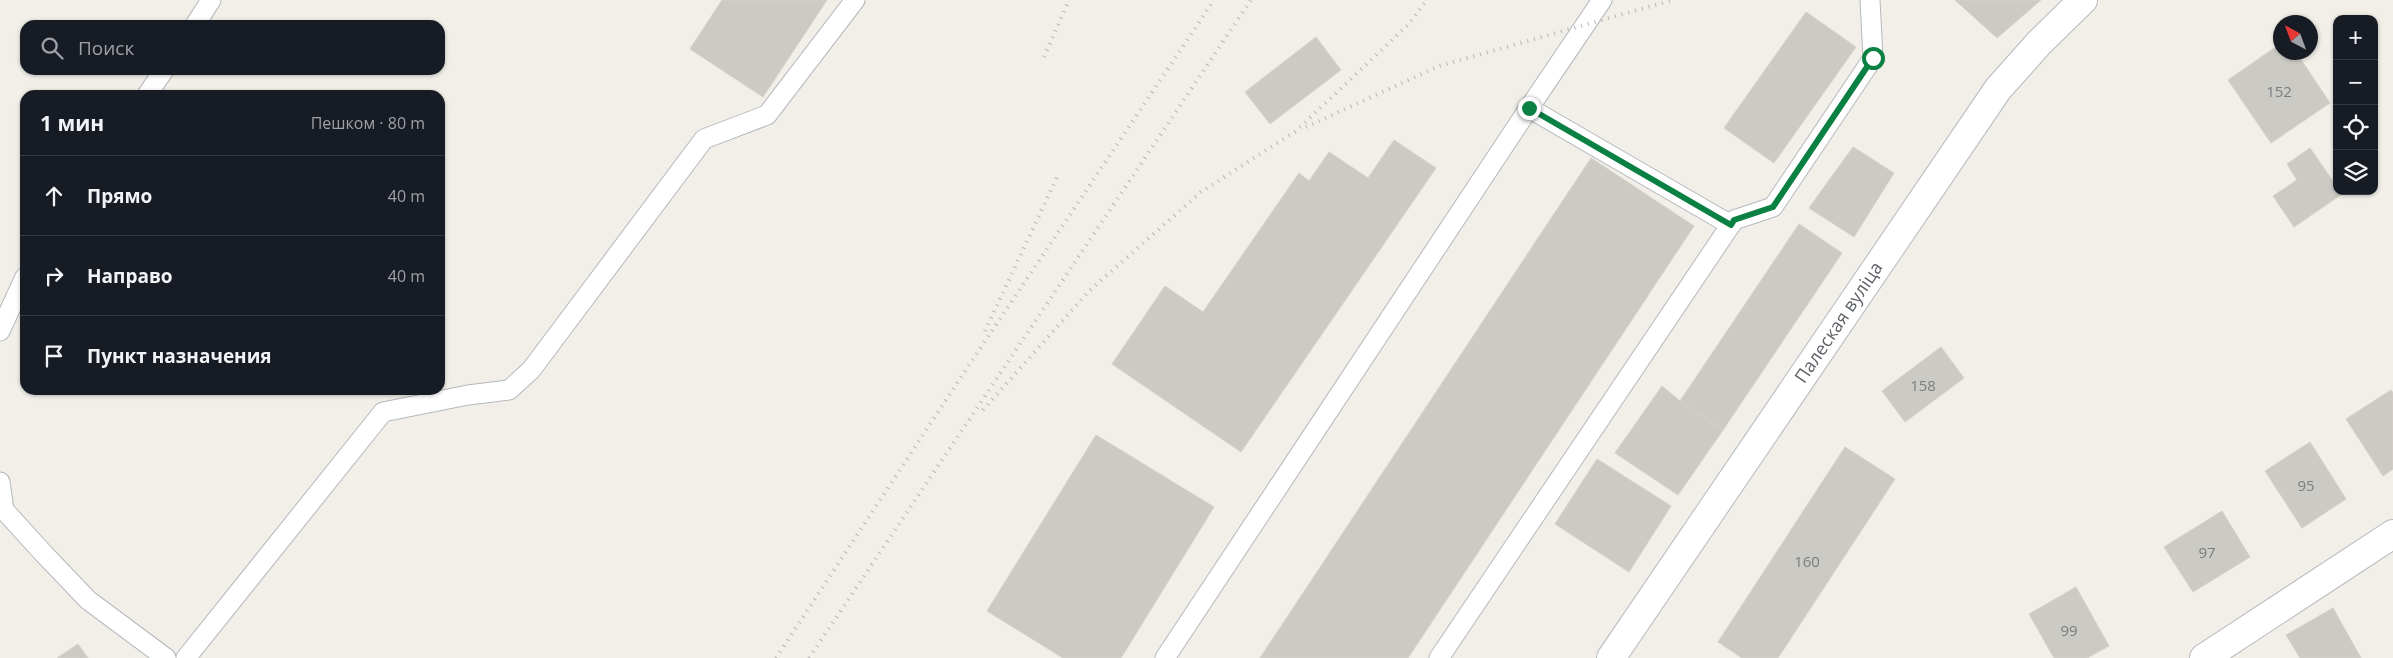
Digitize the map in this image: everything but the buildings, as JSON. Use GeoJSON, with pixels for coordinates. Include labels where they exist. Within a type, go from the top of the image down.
{"type":"FeatureCollection","features":[{"type":"Feature","properties":{"kind":"main road","name":"Палеская вуліца"},"geometry":{"type":"LineString","coordinates":[[1611,658],[1998,89],[2039,43],[2083,0]]}},
{"type":"Feature","properties":{"kind":"main road"},"geometry":{"type":"LineString","coordinates":[[2204,658],[2393,534]]}},
{"type":"Feature","properties":{"kind":"lane"},"geometry":{"type":"LineString","coordinates":[[197,20],[211,0]]}},
{"type":"Feature","properties":{"kind":"lane"},"geometry":{"type":"LineString","coordinates":[[186,658],[383,412],[468,395],[509,390],[531,370],[704,138],[767,115],[855,0]]}},
{"type":"Feature","properties":{"kind":"lane"},"geometry":{"type":"LineString","coordinates":[[1165,658],[1602,0]]}},
{"type":"Feature","properties":{"kind":"lane"},"geometry":{"type":"LineString","coordinates":[[1439,658],[1734,220],[1773,207],[1873,58],[1870,0]]}},
{"type":"Feature","properties":{"kind":"lane"},"geometry":{"type":"LineString","coordinates":[[150,90],[161,75]]}},
{"type":"Feature","properties":{"kind":"lane"},"geometry":{"type":"LineString","coordinates":[[1529,108],[1731,225]]}},
{"type":"Feature","properties":{"kind":"lane"},"geometry":{"type":"LineString","coordinates":[[0,331],[20,287]]}},
{"type":"Feature","properties":{"kind":"lane"},"geometry":{"type":"LineString","coordinates":[[0,482],[4,510],[44,554],[88,600],[166,658]]}},
{"type":"Feature","properties":{"kind":"railway"},"geometry":{"type":"LineString","coordinates":[[1044,57],[1069,0]]}},
{"type":"Feature","properties":{"kind":"railway"},"geometry":{"type":"LineString","coordinates":[[776,658],[971,362],[1214,0]]}},
{"type":"Feature","properties":{"kind":"railway"},"geometry":{"type":"LineString","coordinates":[[809,658],[1251,0]]}},
{"type":"Feature","properties":{"kind":"railway"},"geometry":{"type":"LineString","coordinates":[[983,410],[1089,291],[1201,192],[1296,131],[1408,25],[1427,0]]}},
{"type":"Feature","properties":{"kind":"railway"},"geometry":{"type":"LineString","coordinates":[[1306,127],[1439,66],[1673,0]]}},
{"type":"Feature","properties":{"kind":"railway"},"geometry":{"type":"LineString","coordinates":[[985,331],[1059,173]]}},
{"type":"Feature","properties":{"kind":"route"},"geometry":{"type":"LineString","coordinates":[[1529,108],[1731,225],[1734,220],[1773,207],[1873,58]]}}]}
